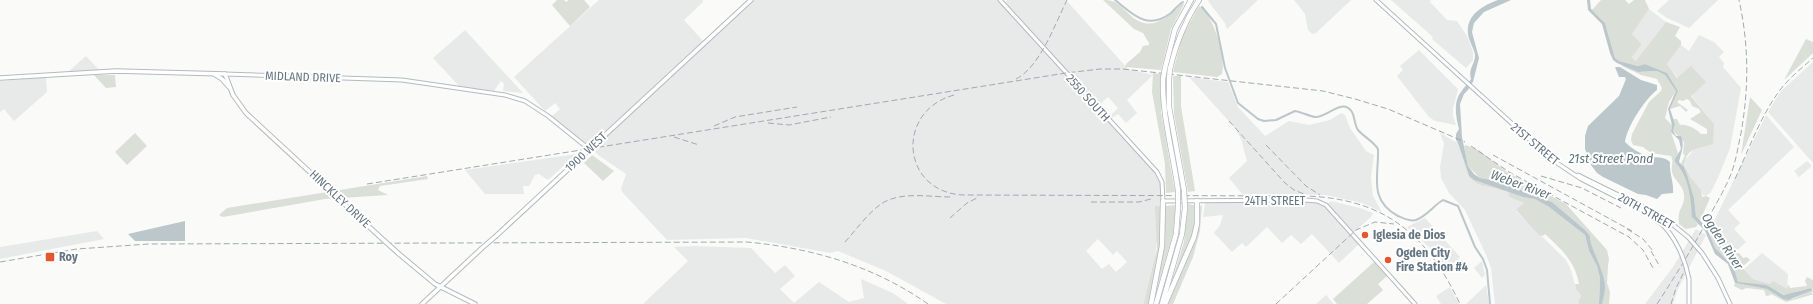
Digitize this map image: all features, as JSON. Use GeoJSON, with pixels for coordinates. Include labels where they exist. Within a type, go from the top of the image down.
{"type":"FeatureCollection","features":[{"type":"Feature","properties":{"kind":"highway"},"geometry":{"type":"LineString","coordinates":[[1156,304],[1176,234],[1178,208],[1178,190],[1162,98],[1164,68],[1175,29],[1191,0]]}},
{"type":"Feature","properties":{"kind":"highway"},"geometry":{"type":"LineString","coordinates":[[1162,304],[1182,234],[1185,208],[1184,190],[1169,107],[1170,69],[1178,40],[1191,11],[1200,0]]}},
{"type":"Feature","properties":{"kind":"highway"},"geometry":{"type":"LineString","coordinates":[[1151,304],[1162,246],[1163,201]]}},
{"type":"Feature","properties":{"kind":"highway"},"geometry":{"type":"LineString","coordinates":[[1165,304],[1194,237],[1197,224],[1197,201]]}},
{"type":"Feature","properties":{"kind":"main road","name":"1900 WEST"},"geometry":{"type":"LineString","coordinates":[[422,304],[751,0]]}},
{"type":"Feature","properties":{"kind":"main road","name":"2550 SOUTH"},"geometry":{"type":"LineString","coordinates":[[1000,0],[1157,172],[1162,182],[1163,201]]}},
{"type":"Feature","properties":{"kind":"main road","name":"21ST STREET"},"geometry":{"type":"LineString","coordinates":[[1376,0],[1541,150],[1574,174],[1644,211],[1664,226],[1673,237],[1686,264],[1689,279],[1689,304]]}},
{"type":"Feature","properties":{"kind":"main road","name":"MIDLAND DRIVE"},"geometry":{"type":"LineString","coordinates":[[0,78],[116,71],[402,80],[505,95],[525,101],[589,149]]}},
{"type":"Feature","properties":{"kind":"main road"},"geometry":{"type":"LineString","coordinates":[[214,74],[222,79],[229,88]]}},
{"type":"Feature","properties":{"kind":"main road","name":"HINCKLEY DRIVE"},"geometry":{"type":"LineString","coordinates":[[225,74],[229,88],[239,105],[246,113],[378,235],[424,277],[475,304]]}},
{"type":"Feature","properties":{"kind":"main road","name":"20TH STREET"},"geometry":{"type":"LineString","coordinates":[[1574,174],[1651,211],[1672,224],[1688,237],[1702,253],[1718,278],[1730,304]]}},
{"type":"Feature","properties":{"kind":"main road","name":"24TH STREET"},"geometry":{"type":"LineString","coordinates":[[1163,201],[1312,200],[1321,202],[1326,205],[1415,304]]}},
{"type":"Feature","properties":{"kind":"shaded area"},"geometry":{"type":"Polygon","coordinates":[[[557,0],[564,0],[566,2],[569,0],[584,0],[590,7],[570,26],[552,5],[557,0]]]}},
{"type":"Feature","properties":{"kind":"shaded area"},"geometry":{"type":"Polygon","coordinates":[[[599,0],[703,0],[703,2],[684,20],[703,41],[589,147],[551,117],[560,109],[555,103],[545,111],[514,77],[599,0]]]}},
{"type":"Feature","properties":{"kind":"shaded area"},"geometry":{"type":"Polygon","coordinates":[[[753,0],[1001,0],[1004,3],[1008,0],[1066,0],[1128,69],[1153,75],[1127,100],[1137,113],[1126,123],[1118,114],[1111,119],[1109,117],[1118,108],[1108,97],[1096,108],[1156,173],[1160,182],[1161,203],[1155,258],[1147,304],[946,304],[886,271],[838,251],[830,253],[746,238],[667,240],[623,193],[621,189],[626,174],[598,155],[594,151],[595,147],[753,0]],[[1098,239],[1086,251],[1102,269],[1109,264],[1116,272],[1127,262],[1117,251],[1113,255],[1098,239]]]}},
{"type":"Feature","properties":{"kind":"shaded area"},"geometry":{"type":"Polygon","coordinates":[[[1103,0],[1115,2],[1136,20],[1151,24],[1164,19],[1182,3],[1184,4],[1171,29],[1161,70],[1125,67],[1126,64],[1140,52],[1143,46],[1149,45],[1149,43],[1143,33],[1134,29],[1103,0]]]}},
{"type":"Feature","properties":{"kind":"shaded area"},"geometry":{"type":"Polygon","coordinates":[[[1258,0],[1227,29],[1225,23],[1208,1],[1258,0]]]}},
{"type":"Feature","properties":{"kind":"shaded area"},"geometry":{"type":"Polygon","coordinates":[[[1294,0],[1351,0],[1316,33],[1312,34],[1308,30],[1305,14],[1294,0]]]}},
{"type":"Feature","properties":{"kind":"shaded area"},"geometry":{"type":"Polygon","coordinates":[[[1391,0],[1431,0],[1430,2],[1447,20],[1457,21],[1467,36],[1473,52],[1473,60],[1466,68],[1432,39],[1433,37],[1391,0]]]}},
{"type":"Feature","properties":{"kind":"shaded area"},"geometry":{"type":"Polygon","coordinates":[[[1601,0],[1625,0],[1629,4],[1634,0],[1645,0],[1649,9],[1632,34],[1642,44],[1632,57],[1636,61],[1666,22],[1680,27],[1675,36],[1681,41],[1681,45],[1667,64],[1677,78],[1691,66],[1706,82],[1691,96],[1714,124],[1713,144],[1691,151],[1684,164],[1690,177],[1701,190],[1702,197],[1706,196],[1710,198],[1700,221],[1696,216],[1694,198],[1684,167],[1681,164],[1685,155],[1683,154],[1684,142],[1673,131],[1675,124],[1673,119],[1677,119],[1680,125],[1691,127],[1701,134],[1707,134],[1707,129],[1690,119],[1701,112],[1699,109],[1692,106],[1690,101],[1687,99],[1683,101],[1679,100],[1677,102],[1688,110],[1686,112],[1680,106],[1670,109],[1678,91],[1667,73],[1645,64],[1638,66],[1619,61],[1615,58],[1605,23],[1591,9],[1593,9],[1601,0]]]}},
{"type":"Feature","properties":{"kind":"shaded area"},"geometry":{"type":"Polygon","coordinates":[[[1669,0],[1718,0],[1689,28],[1667,18],[1657,11],[1669,0]]]}},
{"type":"Feature","properties":{"kind":"shaded area"},"geometry":{"type":"Polygon","coordinates":[[[1199,6],[1205,10],[1219,42],[1223,67],[1222,74],[1217,77],[1173,72],[1182,37],[1199,6]]]}},
{"type":"Feature","properties":{"kind":"shaded area"},"geometry":{"type":"Polygon","coordinates":[[[1649,9],[1666,22],[1637,61],[1632,57],[1642,44],[1632,34],[1649,9]]]}},
{"type":"Feature","properties":{"kind":"shaded area"},"geometry":{"type":"Polygon","coordinates":[[[465,30],[523,93],[503,91],[504,84],[501,81],[494,91],[459,86],[433,58],[465,30]]]}},
{"type":"Feature","properties":{"kind":"shaded area"},"geometry":{"type":"Polygon","coordinates":[[[1699,35],[1714,42],[1724,52],[1719,57],[1724,63],[1723,67],[1741,88],[1730,148],[1711,192],[1706,196],[1703,195],[1690,177],[1684,162],[1694,149],[1710,145],[1714,124],[1667,64],[1681,45],[1689,51],[1699,35]]]}},
{"type":"Feature","properties":{"kind":"shaded area"},"geometry":{"type":"Polygon","coordinates":[[[1806,39],[1813,42],[1813,53],[1784,80],[1806,39]]]}},
{"type":"Feature","properties":{"kind":"shaded area"},"geometry":{"type":"Polygon","coordinates":[[[1419,50],[1458,89],[1453,109],[1453,116],[1456,125],[1435,121],[1429,117],[1397,76],[1403,70],[1400,66],[1419,50]]]}},
{"type":"Feature","properties":{"kind":"shaded area"},"geometry":{"type":"Polygon","coordinates":[[[86,56],[101,72],[68,72],[86,56]]]}},
{"type":"Feature","properties":{"kind":"shaded area"},"geometry":{"type":"Polygon","coordinates":[[[1813,62],[1813,163],[1768,112],[1780,92],[1813,62]]]}},
{"type":"Feature","properties":{"kind":"shaded area"},"geometry":{"type":"Polygon","coordinates":[[[1623,65],[1638,72],[1657,71],[1665,75],[1676,91],[1669,102],[1665,118],[1672,125],[1671,132],[1678,153],[1675,162],[1684,175],[1690,190],[1692,213],[1698,224],[1696,227],[1686,229],[1679,224],[1679,215],[1684,201],[1684,193],[1673,175],[1671,156],[1651,153],[1643,147],[1633,145],[1631,140],[1632,134],[1649,102],[1661,91],[1662,88],[1657,79],[1641,75],[1622,66],[1623,65]]]}},
{"type":"Feature","properties":{"kind":"shaded area"},"geometry":{"type":"Polygon","coordinates":[[[1153,73],[1161,74],[1161,112],[1175,192],[1166,193],[1165,164],[1152,92],[1153,73]]]}},
{"type":"Feature","properties":{"kind":"shaded area"},"geometry":{"type":"Polygon","coordinates":[[[94,75],[115,75],[116,87],[106,88],[94,75]]]}},
{"type":"Feature","properties":{"kind":"shaded area"},"geometry":{"type":"Polygon","coordinates":[[[1173,76],[1181,76],[1181,106],[1195,191],[1188,192],[1174,114],[1173,76]]]}},
{"type":"Feature","properties":{"kind":"shaded area"},"geometry":{"type":"Polygon","coordinates":[[[46,77],[47,92],[14,121],[4,109],[0,112],[0,81],[46,77]]]}},
{"type":"Feature","properties":{"kind":"shaded area"},"geometry":{"type":"Polygon","coordinates":[[[1189,77],[1228,82],[1238,107],[1265,136],[1289,121],[1309,125],[1330,120],[1341,113],[1345,115],[1350,128],[1366,151],[1374,155],[1371,177],[1373,196],[1382,212],[1362,203],[1326,195],[1242,194],[1229,178],[1247,161],[1241,139],[1235,128],[1189,77]]]}},
{"type":"Feature","properties":{"kind":"shaded area"},"geometry":{"type":"Polygon","coordinates":[[[1750,97],[1762,110],[1741,155],[1750,97]]]}},
{"type":"Feature","properties":{"kind":"shaded area"},"geometry":{"type":"Polygon","coordinates":[[[1766,115],[1794,147],[1728,210],[1740,223],[1734,229],[1746,242],[1733,254],[1730,254],[1715,240],[1716,236],[1710,229],[1766,115]]]}},
{"type":"Feature","properties":{"kind":"shaded area"},"geometry":{"type":"Polygon","coordinates":[[[135,133],[147,146],[127,165],[115,152],[135,133]]]}},
{"type":"Feature","properties":{"kind":"shaded area"},"geometry":{"type":"Polygon","coordinates":[[[1440,133],[1458,143],[1469,176],[1486,187],[1501,189],[1508,192],[1509,197],[1524,203],[1516,211],[1566,260],[1571,270],[1576,289],[1581,298],[1578,302],[1579,304],[1495,304],[1491,268],[1487,257],[1465,210],[1449,193],[1441,178],[1440,167],[1444,144],[1440,133]]]}},
{"type":"Feature","properties":{"kind":"shaded area"},"geometry":{"type":"Polygon","coordinates":[[[1466,145],[1480,151],[1507,172],[1566,204],[1607,250],[1609,259],[1607,283],[1610,292],[1609,304],[1602,304],[1605,287],[1584,229],[1552,202],[1497,181],[1480,178],[1468,166],[1464,146],[1466,145]]]}},
{"type":"Feature","properties":{"kind":"shaded area"},"geometry":{"type":"Polygon","coordinates":[[[577,154],[548,180],[539,174],[535,175],[529,186],[523,186],[524,194],[485,194],[465,170],[577,154]]]}},
{"type":"Feature","properties":{"kind":"shaded area"},"geometry":{"type":"Polygon","coordinates":[[[592,155],[614,171],[603,181],[584,163],[592,155]]]}},
{"type":"Feature","properties":{"kind":"shaded area"},"geometry":{"type":"Polygon","coordinates":[[[1807,161],[1812,166],[1799,177],[1794,171],[1807,161]]]}},
{"type":"Feature","properties":{"kind":"shaded area"},"geometry":{"type":"Polygon","coordinates":[[[427,176],[428,179],[380,186],[378,190],[388,195],[325,199],[223,217],[219,215],[227,208],[427,176]]]}},
{"type":"Feature","properties":{"kind":"shaded area"},"geometry":{"type":"Polygon","coordinates":[[[1469,176],[1474,180],[1502,190],[1482,185],[1477,183],[1469,176]]]}},
{"type":"Feature","properties":{"kind":"shaded area"},"geometry":{"type":"Polygon","coordinates":[[[1504,190],[1523,197],[1535,199],[1549,207],[1585,235],[1589,251],[1597,266],[1600,278],[1599,304],[1579,304],[1578,302],[1581,296],[1576,289],[1575,284],[1579,284],[1571,262],[1562,250],[1545,234],[1543,236],[1539,235],[1516,210],[1524,203],[1509,197],[1508,192],[1504,190]]]}},
{"type":"Feature","properties":{"kind":"shaded area"},"geometry":{"type":"Polygon","coordinates":[[[1331,201],[1360,208],[1373,213],[1371,217],[1353,233],[1327,204],[1331,201]]]}},
{"type":"Feature","properties":{"kind":"shaded area"},"geometry":{"type":"Polygon","coordinates":[[[1311,202],[1325,206],[1359,244],[1339,263],[1312,234],[1301,244],[1291,235],[1282,243],[1267,227],[1246,247],[1242,243],[1232,252],[1214,233],[1220,225],[1223,215],[1203,217],[1205,203],[1311,202]]]}},
{"type":"Feature","properties":{"kind":"shaded area"},"geometry":{"type":"Polygon","coordinates":[[[1188,204],[1197,206],[1194,234],[1168,294],[1184,242],[1188,204]]]}},
{"type":"Feature","properties":{"kind":"shaded area"},"geometry":{"type":"Polygon","coordinates":[[[1176,205],[1173,233],[1153,303],[1165,206],[1176,205]]]}},
{"type":"Feature","properties":{"kind":"shaded area"},"geometry":{"type":"Polygon","coordinates":[[[1202,205],[1200,231],[1193,257],[1173,304],[1167,304],[1198,232],[1199,207],[1202,205]]]}},
{"type":"Feature","properties":{"kind":"shaded area"},"geometry":{"type":"Polygon","coordinates":[[[1155,206],[1162,208],[1162,236],[1151,304],[1145,304],[1157,249],[1155,206]]]}},
{"type":"Feature","properties":{"kind":"shaded area"},"geometry":{"type":"Polygon","coordinates":[[[1425,218],[1460,257],[1446,271],[1429,247],[1407,227],[1425,218]]]}},
{"type":"Feature","properties":{"kind":"shaded area"},"geometry":{"type":"Polygon","coordinates":[[[1696,229],[1706,235],[1678,289],[1673,304],[1645,304],[1673,267],[1696,229]]]}},
{"type":"Feature","properties":{"kind":"shaded area"},"geometry":{"type":"Polygon","coordinates":[[[1710,229],[1716,236],[1715,240],[1729,254],[1739,253],[1743,258],[1747,257],[1750,260],[1742,267],[1753,279],[1770,284],[1773,281],[1787,289],[1788,284],[1790,288],[1807,286],[1805,281],[1807,277],[1813,280],[1813,290],[1811,288],[1795,292],[1787,296],[1777,291],[1738,282],[1731,263],[1714,248],[1709,231],[1710,229]]]}},
{"type":"Feature","properties":{"kind":"shaded area"},"geometry":{"type":"Polygon","coordinates":[[[97,231],[104,239],[0,259],[0,247],[97,231]]]}},
{"type":"Feature","properties":{"kind":"shaded area"},"geometry":{"type":"Polygon","coordinates":[[[695,246],[751,248],[775,273],[785,265],[795,276],[780,289],[794,303],[819,282],[849,302],[864,298],[861,279],[893,293],[908,304],[643,304],[688,261],[674,247],[695,246]]]}},
{"type":"Feature","properties":{"kind":"shaded area"},"geometry":{"type":"Polygon","coordinates":[[[1762,253],[1788,274],[1787,289],[1753,279],[1744,269],[1762,253]]]}},
{"type":"Feature","properties":{"kind":"shaded area"},"geometry":{"type":"Polygon","coordinates":[[[1482,261],[1485,275],[1482,278],[1474,268],[1482,261]]]}},
{"type":"Feature","properties":{"kind":"shaded area"},"geometry":{"type":"Polygon","coordinates":[[[1374,262],[1387,276],[1378,284],[1383,290],[1367,304],[1337,304],[1333,299],[1374,262]]]}},
{"type":"Feature","properties":{"kind":"shaded area"},"geometry":{"type":"Polygon","coordinates":[[[1735,283],[1767,289],[1783,299],[1792,299],[1811,291],[1813,295],[1786,302],[1769,293],[1771,295],[1766,296],[1764,290],[1746,288],[1742,290],[1734,286],[1735,283]]]}},
{"type":"Feature","properties":{"kind":"shaded area"},"geometry":{"type":"Polygon","coordinates":[[[1486,285],[1489,304],[1466,304],[1486,285]]]}},
{"type":"Feature","properties":{"kind":"shaded area"},"geometry":{"type":"Polygon","coordinates":[[[1450,287],[1459,304],[1441,304],[1436,296],[1450,287]]]}},
{"type":"Feature","properties":{"kind":"shaded area"},"geometry":{"type":"Polygon","coordinates":[[[1326,295],[1334,304],[1316,304],[1326,295]]]}},
{"type":"Feature","properties":{"kind":"water"},"geometry":{"type":"Polygon","coordinates":[[[1498,0],[1511,0],[1484,12],[1474,23],[1472,32],[1479,58],[1473,82],[1464,94],[1460,104],[1462,137],[1468,166],[1474,174],[1480,178],[1497,181],[1552,202],[1584,229],[1590,236],[1590,240],[1605,282],[1602,304],[1599,304],[1600,278],[1597,266],[1589,251],[1585,235],[1549,207],[1535,199],[1523,197],[1474,180],[1469,176],[1456,140],[1456,134],[1459,129],[1456,115],[1457,100],[1462,90],[1471,79],[1470,72],[1475,58],[1469,40],[1468,27],[1472,16],[1476,12],[1486,5],[1498,0]]]}},
{"type":"Feature","properties":{"kind":"water","name":"Ogden River"},"geometry":{"type":"Polygon","coordinates":[[[1587,0],[1590,0],[1591,9],[1605,23],[1615,58],[1619,61],[1638,66],[1645,64],[1667,73],[1678,91],[1670,109],[1675,124],[1673,131],[1676,136],[1681,136],[1683,143],[1679,162],[1684,167],[1687,175],[1694,198],[1696,216],[1707,228],[1715,248],[1733,266],[1738,282],[1766,285],[1784,295],[1811,288],[1813,292],[1811,291],[1788,300],[1783,299],[1767,289],[1735,283],[1728,264],[1715,254],[1705,231],[1692,217],[1690,195],[1686,181],[1680,168],[1675,162],[1675,159],[1681,149],[1679,140],[1671,132],[1672,125],[1668,109],[1676,91],[1665,75],[1657,71],[1638,72],[1613,60],[1602,24],[1588,10],[1587,0]]]}},
{"type":"Feature","properties":{"kind":"water","name":"21st Street Pond"},"geometry":{"type":"Polygon","coordinates":[[[1615,67],[1620,67],[1641,80],[1657,85],[1657,90],[1647,100],[1629,129],[1625,142],[1642,154],[1662,158],[1670,162],[1673,193],[1662,194],[1657,199],[1638,194],[1603,177],[1597,173],[1591,165],[1585,149],[1585,136],[1588,126],[1619,96],[1626,79],[1625,77],[1619,77],[1615,67]]]}},
{"type":"Feature","properties":{"kind":"water"},"geometry":{"type":"Polygon","coordinates":[[[185,221],[185,241],[135,241],[128,234],[185,221]]]}},
{"type":"Feature","properties":{"kind":"waterway"},"geometry":{"type":"LineString","coordinates":[[1115,0],[1134,15],[1147,20],[1155,21],[1171,13],[1183,2]]}},
{"type":"Feature","properties":{"kind":"waterway"},"geometry":{"type":"LineString","coordinates":[[1202,7],[1216,24],[1225,68],[1238,103],[1258,119],[1264,121],[1276,120],[1295,111],[1315,117],[1324,115],[1339,107],[1348,108],[1353,114],[1358,130],[1378,149],[1377,187],[1382,203],[1389,210],[1407,220],[1416,220],[1424,216],[1443,200],[1458,206],[1475,247],[1483,259],[1487,270],[1490,304]]}},
{"type":"Feature","properties":{"kind":"railway"},"geometry":{"type":"LineString","coordinates":[[1016,79],[1025,73],[1040,55],[1067,0]]}},
{"type":"Feature","properties":{"kind":"railway"},"geometry":{"type":"LineString","coordinates":[[1657,304],[1698,238],[1726,185],[1734,164],[1744,116],[1747,83],[1745,33],[1739,0]]}},
{"type":"Feature","properties":{"kind":"railway"},"geometry":{"type":"LineString","coordinates":[[1735,179],[1755,133],[1773,100],[1787,81],[1813,58]]}},
{"type":"Feature","properties":{"kind":"railway"},"geometry":{"type":"LineString","coordinates":[[367,184],[1066,73],[1100,69],[1123,69],[1323,91],[1388,109],[1465,142]]}},
{"type":"Feature","properties":{"kind":"railway"},"geometry":{"type":"LineString","coordinates":[[954,95],[935,104],[922,117],[915,133],[913,150],[917,166],[927,180],[942,190],[963,195],[1304,196],[1332,198],[1357,204],[1380,213],[1400,224],[1433,258],[1447,279],[1460,304]]}},
{"type":"Feature","properties":{"kind":"railway"},"geometry":{"type":"LineString","coordinates":[[714,126],[735,117],[797,107]]}},
{"type":"Feature","properties":{"kind":"railway"},"geometry":{"type":"LineString","coordinates":[[768,123],[789,125],[831,117]]}},
{"type":"Feature","properties":{"kind":"railway"},"geometry":{"type":"LineString","coordinates":[[1229,121],[1285,183],[1294,190],[1304,194]]}},
{"type":"Feature","properties":{"kind":"railway"},"geometry":{"type":"LineString","coordinates":[[674,137],[699,145]]}},
{"type":"Feature","properties":{"kind":"railway"},"geometry":{"type":"LineString","coordinates":[[1266,145],[1306,186],[1320,195]]}},
{"type":"Feature","properties":{"kind":"railway"},"geometry":{"type":"LineString","coordinates":[[1471,146],[1509,172],[1629,237],[1643,250],[1653,268]]}},
{"type":"Feature","properties":{"kind":"railway"},"geometry":{"type":"LineString","coordinates":[[1493,155],[1632,231]]}},
{"type":"Feature","properties":{"kind":"railway"},"geometry":{"type":"LineString","coordinates":[[1541,176],[1582,188],[1621,208]]}},
{"type":"Feature","properties":{"kind":"railway"},"geometry":{"type":"LineString","coordinates":[[845,242],[871,212],[889,200],[906,196],[951,197]]}},
{"type":"Feature","properties":{"kind":"railway"},"geometry":{"type":"LineString","coordinates":[[950,218],[967,203],[979,197]]}},
{"type":"Feature","properties":{"kind":"railway"},"geometry":{"type":"LineString","coordinates":[[1091,202],[1139,202],[1151,199]]}},
{"type":"Feature","properties":{"kind":"railway"},"geometry":{"type":"LineString","coordinates":[[1276,304],[1356,230],[1375,222],[1394,224]]}},
{"type":"Feature","properties":{"kind":"railway"},"geometry":{"type":"LineString","coordinates":[[1627,229],[1643,239],[1653,251]]}},
{"type":"Feature","properties":{"kind":"railway"},"geometry":{"type":"LineString","coordinates":[[0,262],[77,249],[149,244],[747,242],[795,249],[842,261],[886,279],[928,304]]}},
{"type":"Feature","properties":{"kind":"railway"},"geometry":{"type":"LineString","coordinates":[[1651,251],[1660,267]]}},
{"type":"Feature","properties":{"kind":"railway"},"geometry":{"type":"LineString","coordinates":[[1671,304],[1676,288],[1684,272]]}},
{"type":"Feature","properties":{"kind":"place","name":"Iglesia de Dios"},"geometry":{"type":"Point","coordinates":[1365,235]}},
{"type":"Feature","properties":{"kind":"place","name":"Roy"},"geometry":{"type":"Point","coordinates":[50,257]}},
{"type":"Feature","properties":{"kind":"place","name":"Ogden City Fire Station #4"},"geometry":{"type":"Point","coordinates":[1388,260]}},
{"type":"Feature","properties":{"kind":"water label","name":"Weber River"},"geometry":{"type":"Point","coordinates":[1521,184]}}]}
